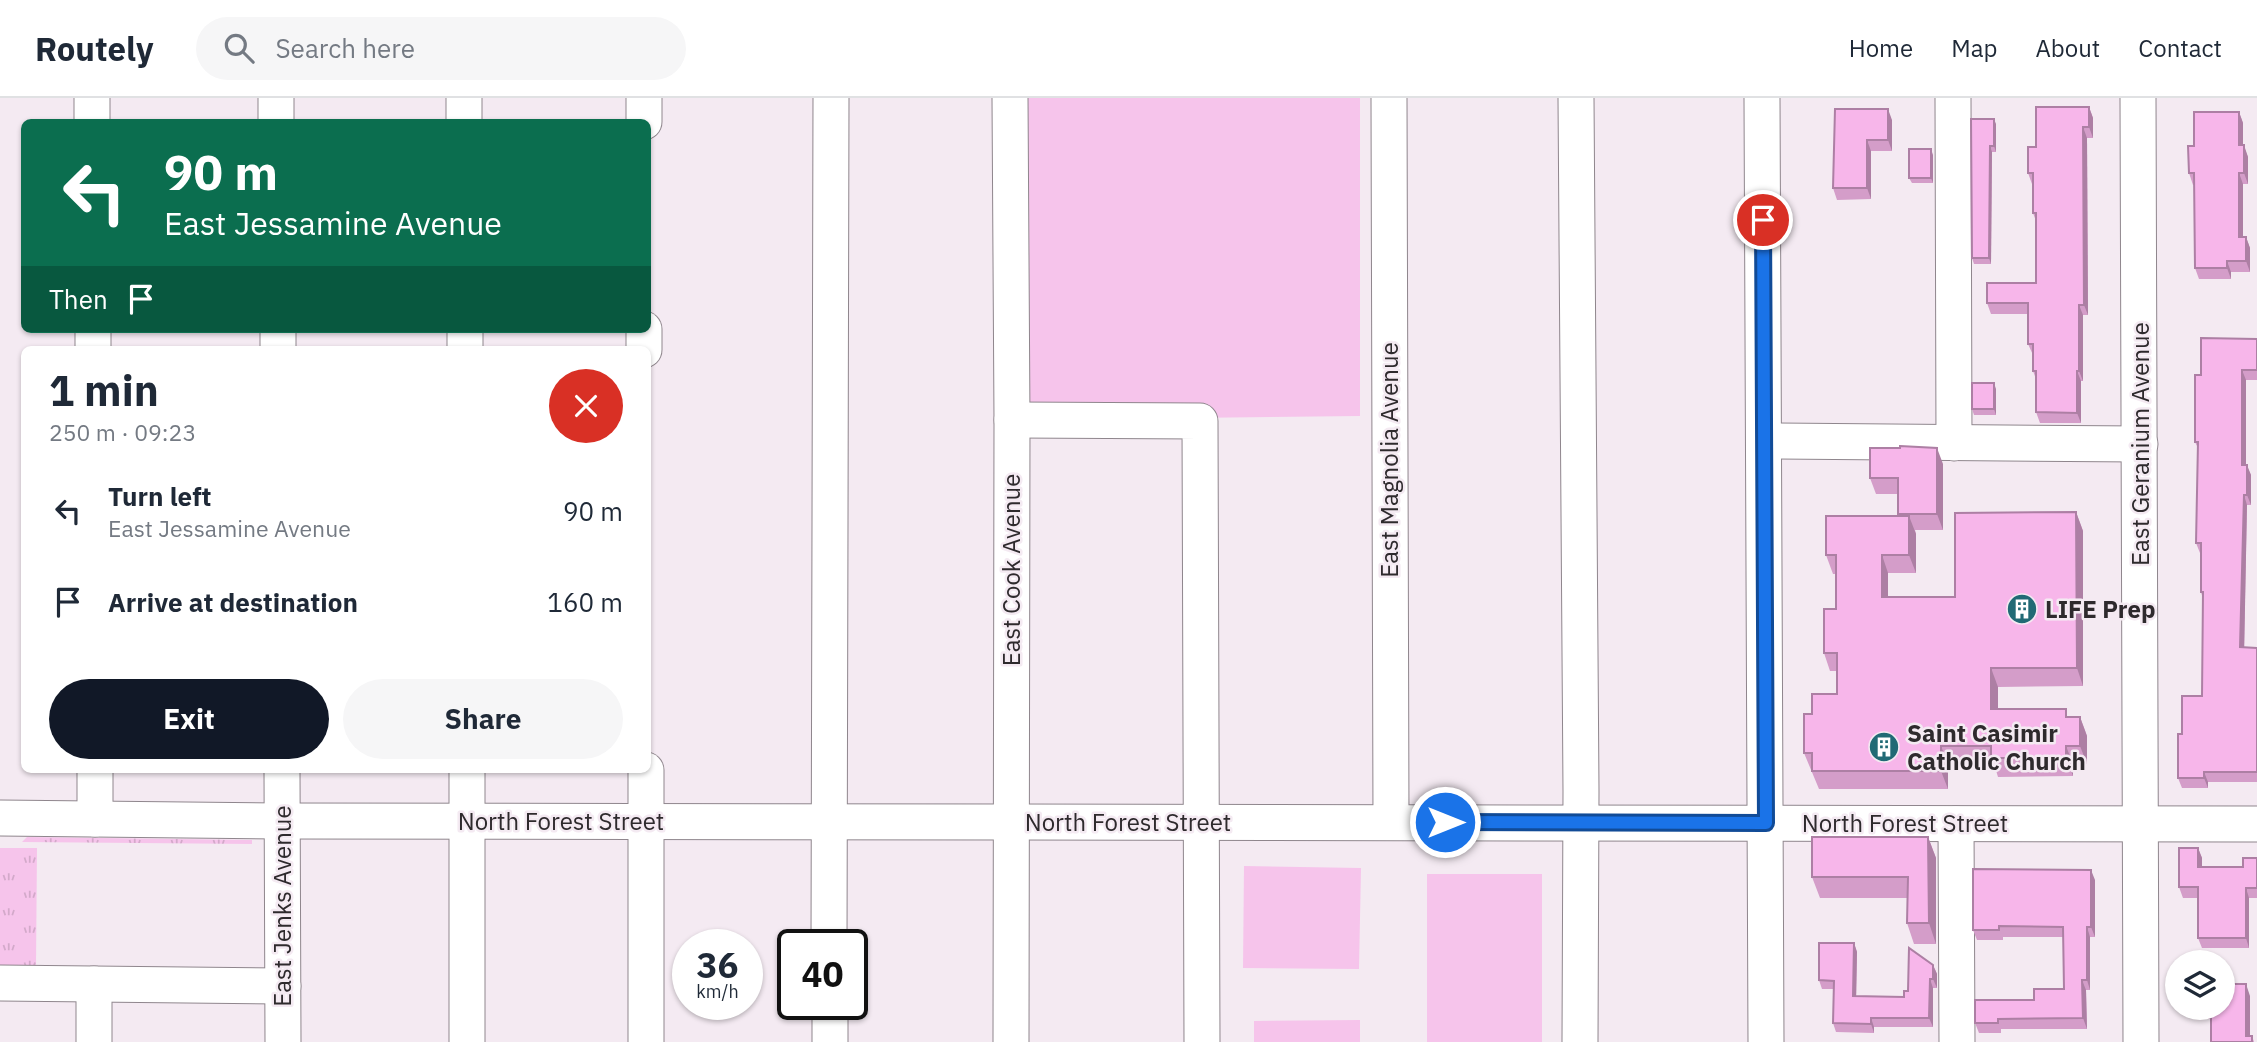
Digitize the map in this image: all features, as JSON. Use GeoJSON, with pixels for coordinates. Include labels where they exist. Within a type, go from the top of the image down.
{"type":"FeatureCollection","features":[{"type":"Feature","properties":{"kind":"street"},"geometry":{"type":"LineString","coordinates":[[92,98],[92,119]]}},
{"type":"Feature","properties":{"kind":"street"},"geometry":{"type":"LineString","coordinates":[[276,98],[276,119]]}},
{"type":"Feature","properties":{"kind":"street"},"geometry":{"type":"LineString","coordinates":[[464,98],[464,119]]}},
{"type":"Feature","properties":{"kind":"street"},"geometry":{"type":"LineString","coordinates":[[643,98],[644,119]]}},
{"type":"Feature","properties":{"kind":"street"},"geometry":{"type":"LineString","coordinates":[[830,929],[831,98]]}},
{"type":"Feature","properties":{"kind":"street","name":"East Cook Avenue"},"geometry":{"type":"LineString","coordinates":[[1010,98],[1011,1042]]}},
{"type":"Feature","properties":{"kind":"street","name":"East Magnolia Avenue"},"geometry":{"type":"LineString","coordinates":[[1389,98],[1391,822]]}},
{"type":"Feature","properties":{"kind":"street"},"geometry":{"type":"LineString","coordinates":[[1576,98],[1580,1042]]}},
{"type":"Feature","properties":{"kind":"street"},"geometry":{"type":"LineString","coordinates":[[1762,98],[1766,1042]]}},
{"type":"Feature","properties":{"kind":"street"},"geometry":{"type":"LineString","coordinates":[[1953,98],[1954,443]]}},
{"type":"Feature","properties":{"kind":"street","name":"East Geranium Avenue"},"geometry":{"type":"LineString","coordinates":[[2138,98],[2141,1042]]}},
{"type":"Feature","properties":{"kind":"street"},"geometry":{"type":"LineString","coordinates":[[1012,420],[1200,421],[1202,1042]]}},
{"type":"Feature","properties":{"kind":"street"},"geometry":{"type":"LineString","coordinates":[[1764,441],[2140,444]]}},
{"type":"Feature","properties":{"kind":"street"},"geometry":{"type":"LineString","coordinates":[[95,773],[95,819]]}},
{"type":"Feature","properties":{"kind":"street","name":"East Jenks Avenue"},"geometry":{"type":"LineString","coordinates":[[282,773],[283,1042]]}},
{"type":"Feature","properties":{"kind":"street"},"geometry":{"type":"LineString","coordinates":[[467,773],[467,1042]]}},
{"type":"Feature","properties":{"kind":"street"},"geometry":{"type":"LineString","coordinates":[[646,773],[646,1042]]}},
{"type":"Feature","properties":{"kind":"street","name":"North Forest Street"},"geometry":{"type":"LineString","coordinates":[[0,818],[282,821],[2257,824]]}},
{"type":"Feature","properties":{"kind":"street"},"geometry":{"type":"LineString","coordinates":[[1956,824],[1957,1042]]}},
{"type":"Feature","properties":{"kind":"street"},"geometry":{"type":"LineString","coordinates":[[0,984],[283,986]]}},
{"type":"Feature","properties":{"kind":"street"},"geometry":{"type":"LineString","coordinates":[[94,984],[94,1042]]}},
{"type":"Feature","properties":{"kind":"street"},"geometry":{"type":"LineString","coordinates":[[830,1020],[830,1042]]}},
{"type":"Feature","properties":{"kind":"green space"},"geometry":{"type":"Polygon","coordinates":[[[1010,98],[1360,98],[1360,416],[1012,420],[1010,98]]]}},
{"type":"Feature","properties":{"kind":"green space"},"geometry":{"type":"Polygon","coordinates":[[[27,837],[252,840],[252,844],[22,842],[27,837]]]}},
{"type":"Feature","properties":{"kind":"green space"},"geometry":{"type":"Polygon","coordinates":[[[0,848],[37,848],[36,966],[0,966],[0,848]]]}},
{"type":"Feature","properties":{"kind":"green space"},"geometry":{"type":"Polygon","coordinates":[[[1244,866],[1361,868],[1359,969],[1243,968],[1244,866]]]}},
{"type":"Feature","properties":{"kind":"green space"},"geometry":{"type":"Polygon","coordinates":[[[1427,874],[1542,874],[1542,1042],[1427,1042],[1427,874]]]}},
{"type":"Feature","properties":{"kind":"green space"},"geometry":{"type":"Polygon","coordinates":[[[1360,1020],[1360,1042],[1254,1042],[1254,1021],[1360,1020]]]}},
{"type":"Feature","properties":{"kind":"building"},"geometry":{"type":"Polygon","coordinates":[[[2036,107],[2089,107],[2089,127],[2083,127],[2084,305],[2079,305],[2077,413],[2036,412],[2033,344],[2028,344],[2028,303],[1987,303],[1987,283],[2036,283],[2036,213],[2033,213],[2033,173],[2028,173],[2028,147],[2036,147],[2036,107]]]}},
{"type":"Feature","properties":{"kind":"building"},"geometry":{"type":"Polygon","coordinates":[[[1835,109],[1888,109],[1888,140],[1867,140],[1867,188],[1833,188],[1835,109]]]}},
{"type":"Feature","properties":{"kind":"building"},"geometry":{"type":"Polygon","coordinates":[[[2194,112],[2239,112],[2239,145],[2244,145],[2244,173],[2239,173],[2239,237],[2246,237],[2246,261],[2227,261],[2227,268],[2195,268],[2194,173],[2189,173],[2188,146],[2194,146],[2194,112]]]}},
{"type":"Feature","properties":{"kind":"building"},"geometry":{"type":"Polygon","coordinates":[[[1971,119],[1994,119],[1994,146],[1990,146],[1989,258],[1972,258],[1971,119]]]}},
{"type":"Feature","properties":{"kind":"building"},"geometry":{"type":"Polygon","coordinates":[[[1909,149],[1931,149],[1931,178],[1909,178],[1909,149]]]}},
{"type":"Feature","properties":{"kind":"building"},"geometry":{"type":"Polygon","coordinates":[[[2201,338],[2257,339],[2257,370],[2242,370],[2242,465],[2247,465],[2247,495],[2244,495],[2240,647],[2257,648],[2257,772],[2204,772],[2204,778],[2178,778],[2178,734],[2182,734],[2182,696],[2202,696],[2203,592],[2201,543],[2196,543],[2198,442],[2195,442],[2195,375],[2201,375],[2201,338]]]}},
{"type":"Feature","properties":{"kind":"building"},"geometry":{"type":"Polygon","coordinates":[[[1972,383],[1994,383],[1994,409],[1972,409],[1972,383]]]}},
{"type":"Feature","properties":{"kind":"building"},"geometry":{"type":"Polygon","coordinates":[[[1870,448],[1937,448],[1937,514],[1898,514],[1898,478],[1870,478],[1870,448]]]}},
{"type":"Feature","properties":{"kind":"building"},"geometry":{"type":"Polygon","coordinates":[[[2076,512],[2077,668],[1991,668],[1991,709],[2066,709],[2066,717],[2080,717],[2080,746],[2066,746],[2066,758],[1991,758],[1991,746],[1941,746],[1941,771],[1812,771],[1812,753],[1804,753],[1804,714],[1812,714],[1812,694],[1837,694],[1837,653],[1824,653],[1824,609],[1836,609],[1836,555],[1826,555],[1826,516],[1909,516],[1909,555],[1882,555],[1882,597],[1955,597],[1955,513],[2076,512]]]}},
{"type":"Feature","properties":{"kind":"building"},"geometry":{"type":"Polygon","coordinates":[[[1812,837],[1928,837],[1929,923],[1907,923],[1908,877],[1812,877],[1812,837]]]}},
{"type":"Feature","properties":{"kind":"building"},"geometry":{"type":"Polygon","coordinates":[[[2179,848],[2198,848],[2198,867],[2243,867],[2243,858],[2257,858],[2257,888],[2246,888],[2246,938],[2198,938],[2198,887],[2179,887],[2179,848]]]}},
{"type":"Feature","properties":{"kind":"building"},"geometry":{"type":"Polygon","coordinates":[[[1973,869],[2091,870],[2091,927],[2087,927],[2087,980],[2082,980],[2083,1018],[1998,1019],[1998,1023],[1975,1023],[1975,1000],[2034,1000],[2034,989],[2064,989],[2063,927],[1999,926],[1999,930],[1973,930],[1973,869]]]}},
{"type":"Feature","properties":{"kind":"building"},"geometry":{"type":"Polygon","coordinates":[[[1819,943],[1854,943],[1853,996],[1904,997],[1904,991],[1908,991],[1909,948],[1933,965],[1929,1018],[1871,1018],[1871,1024],[1833,1023],[1834,981],[1819,980],[1819,943]]]}},
{"type":"Feature","properties":{"kind":"building"},"geometry":{"type":"Polygon","coordinates":[[[2235,984],[2246,984],[2246,1036],[2252,1036],[2252,1042],[2211,1042],[2211,1020],[2235,1020],[2235,984]]]}},
{"type":"Feature","properties":{"kind":"place","name":"LIFE Prep"},"geometry":{"type":"Point","coordinates":[2022,609]}},
{"type":"Feature","properties":{"kind":"place","name":"Saint Casimir Catholic Church"},"geometry":{"type":"Point","coordinates":[1884,747]}},
{"type":"Feature","properties":{"kind":"route"},"geometry":{"type":"LineString","coordinates":[[1445,822],[1766,823],[1763,220]]}}]}
